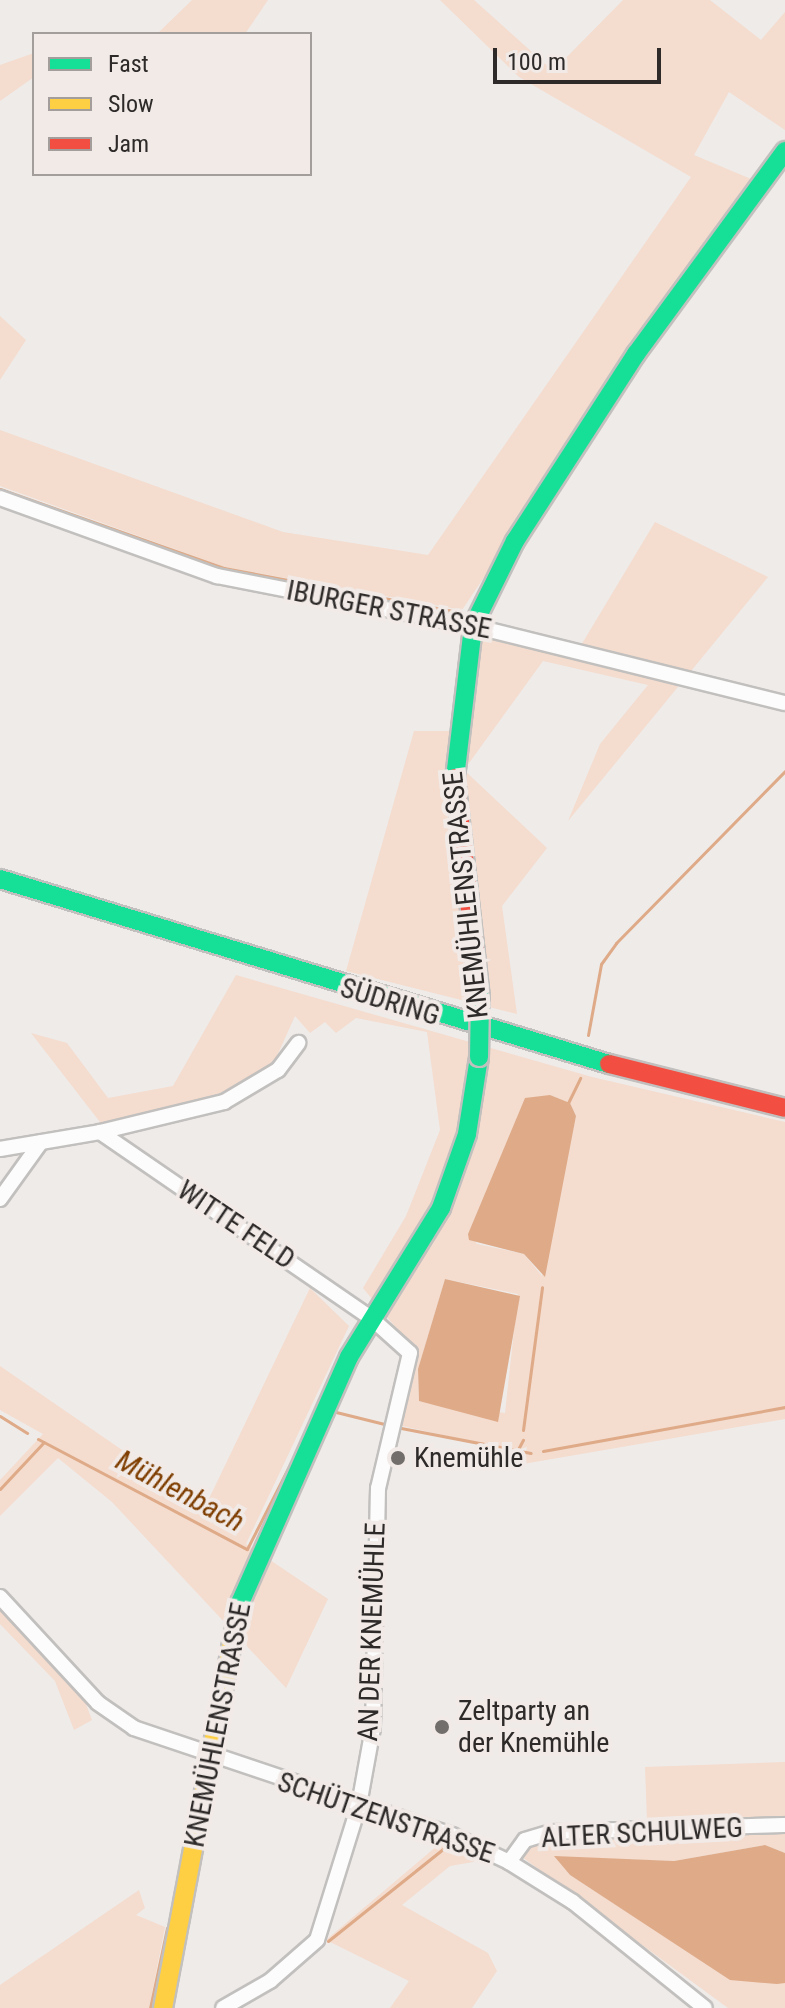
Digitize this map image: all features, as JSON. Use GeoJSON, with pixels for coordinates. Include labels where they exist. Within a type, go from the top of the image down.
{"type":"FeatureCollection","features":[{"type":"Feature","properties":{"kind":"street","name":"KNEMÜHLENSTRASSE"},"geometry":{"type":"LineString","coordinates":[[163,2008],[240,1603],[371,1318],[441,1208],[467,1134],[479,1057],[480,998],[453,756],[473,626],[515,541],[636,354],[785,151]]}},
{"type":"Feature","properties":{"kind":"street","name":"IBURGER STRASSE"},"geometry":{"type":"LineString","coordinates":[[0,498],[217,576],[473,626],[785,703]]}},
{"type":"Feature","properties":{"kind":"street","name":"SÜDRING"},"geometry":{"type":"LineString","coordinates":[[0,879],[507,1038],[785,1108]]}},
{"type":"Feature","properties":{"kind":"street"},"geometry":{"type":"LineString","coordinates":[[0,1149],[100,1132],[224,1102],[278,1070],[298,1043]]}},
{"type":"Feature","properties":{"kind":"street","name":"WITTE FELD"},"geometry":{"type":"LineString","coordinates":[[100,1132],[371,1318]]}},
{"type":"Feature","properties":{"kind":"street"},"geometry":{"type":"LineString","coordinates":[[0,1199],[41,1142]]}},
{"type":"Feature","properties":{"kind":"street","name":"AN DER KNEMÜHLE"},"geometry":{"type":"LineString","coordinates":[[223,2008],[270,1981],[317,1940],[359,1805],[373,1728],[378,1488],[410,1353],[371,1318]]}},
{"type":"Feature","properties":{"kind":"street","name":"SCHÜTZENSTRASSE"},"geometry":{"type":"LineString","coordinates":[[0,1597],[98,1703],[134,1728],[212,1759],[359,1805],[509,1862],[573,1902],[705,2008]]}},
{"type":"Feature","properties":{"kind":"street","name":"ALTER SCHULWEG"},"geometry":{"type":"LineString","coordinates":[[509,1862],[525,1840],[551,1832],[785,1825]]}},
{"type":"Feature","properties":{"kind":"shaded area"},"geometry":{"type":"Polygon","coordinates":[[[192,0],[268,0],[246,32],[159,32],[192,0]]]}},
{"type":"Feature","properties":{"kind":"shaded area"},"geometry":{"type":"Polygon","coordinates":[[[440,0],[474,0],[553,71],[623,0],[710,0],[761,40],[785,12],[785,130],[729,92],[694,155],[751,179],[462,610],[225,567],[0,486],[0,430],[283,532],[428,555],[691,177],[519,77],[440,0]]]}},
{"type":"Feature","properties":{"kind":"shaded area"},"geometry":{"type":"Polygon","coordinates":[[[32,54],[32,78],[0,101],[0,65],[32,54]]]}},
{"type":"Feature","properties":{"kind":"shaded area"},"geometry":{"type":"Polygon","coordinates":[[[0,316],[26,340],[0,380],[0,316]]]}},
{"type":"Feature","properties":{"kind":"shaded area"},"geometry":{"type":"Polygon","coordinates":[[[655,522],[768,577],[568,821],[600,744],[648,685],[543,661],[464,770],[547,848],[502,906],[517,1014],[346,971],[414,731],[462,731],[478,638],[499,629],[580,647],[655,522]]]}},
{"type":"Feature","properties":{"kind":"shaded area"},"geometry":{"type":"Polygon","coordinates":[[[236,975],[592,1077],[785,1122],[785,1419],[523,1464],[527,1447],[514,1451],[398,1425],[416,1352],[363,1288],[406,1216],[440,1130],[427,1032],[356,1018],[336,1033],[325,1022],[310,1033],[295,1016],[272,1067],[220,1099],[103,1126],[31,1033],[67,1043],[108,1098],[173,1086],[236,975]],[[550,1095],[521,1108],[468,1234],[477,1244],[524,1254],[542,1276],[576,1116],[570,1103],[550,1095]],[[445,1279],[418,1369],[419,1401],[505,1413],[518,1294],[445,1279]]]}},
{"type":"Feature","properties":{"kind":"shaded area"},"geometry":{"type":"Polygon","coordinates":[[[550,1095],[570,1103],[576,1116],[545,1277],[524,1254],[469,1240],[468,1234],[525,1098],[550,1095]]]}},
{"type":"Feature","properties":{"kind":"shaded area"},"geometry":{"type":"Polygon","coordinates":[[[445,1279],[520,1296],[498,1422],[419,1401],[418,1369],[445,1279]]]}},
{"type":"Feature","properties":{"kind":"shaded area"},"geometry":{"type":"Polygon","coordinates":[[[310,1288],[349,1326],[246,1544],[328,1599],[286,1688],[112,1502],[58,1458],[0,1516],[0,1480],[43,1434],[0,1410],[0,1366],[205,1507],[310,1288]]]}},
{"type":"Feature","properties":{"kind":"shaded area"},"geometry":{"type":"Polygon","coordinates":[[[0,1606],[83,1696],[92,1720],[74,1730],[55,1681],[0,1624],[0,1606]]]}},
{"type":"Feature","properties":{"kind":"shaded area"},"geometry":{"type":"Polygon","coordinates":[[[785,1762],[785,1853],[765,1845],[674,1861],[555,1857],[570,1875],[730,1979],[785,1983],[785,2008],[728,2008],[522,1857],[545,1825],[647,1821],[645,1767],[785,1762]]]}},
{"type":"Feature","properties":{"kind":"shaded area"},"geometry":{"type":"Polygon","coordinates":[[[444,1840],[490,1859],[450,1866],[402,1905],[488,1953],[497,1971],[472,2008],[390,2008],[409,1981],[326,1940],[444,1840]]]}},
{"type":"Feature","properties":{"kind":"shaded area"},"geometry":{"type":"Polygon","coordinates":[[[765,1845],[785,1853],[785,1983],[777,1984],[730,1980],[570,1875],[554,1856],[674,1861],[765,1845]]]}},
{"type":"Feature","properties":{"kind":"shaded area"},"geometry":{"type":"Polygon","coordinates":[[[139,1890],[145,1908],[136,1915],[165,1927],[149,2008],[0,2008],[0,1985],[139,1890]]]}},
{"type":"Feature","properties":{"kind":"waterway"},"geometry":{"type":"LineString","coordinates":[[0,489],[224,568],[453,611]]}},
{"type":"Feature","properties":{"kind":"waterway"},"geometry":{"type":"LineString","coordinates":[[588,1035],[601,964],[616,943],[785,771]]}},
{"type":"Feature","properties":{"kind":"waterway"},"geometry":{"type":"LineString","coordinates":[[568,1103],[580,1078]]}},
{"type":"Feature","properties":{"kind":"waterway"},"geometry":{"type":"LineString","coordinates":[[523,1430],[542,1287]]}},
{"type":"Feature","properties":{"kind":"waterway","name":"Mühlenbach"},"geometry":{"type":"LineString","coordinates":[[543,1451],[785,1407]]}},
{"type":"Feature","properties":{"kind":"waterway","name":"Mühlenbach"},"geometry":{"type":"LineString","coordinates":[[38,1439],[247,1549],[318,1409]]}},
{"type":"Feature","properties":{"kind":"waterway","name":"Mühlenbach"},"geometry":{"type":"LineString","coordinates":[[336,1412],[388,1425]]}},
{"type":"Feature","properties":{"kind":"waterway","name":"Mühlenbach"},"geometry":{"type":"LineString","coordinates":[[0,1416],[27,1433]]}},
{"type":"Feature","properties":{"kind":"waterway","name":"Mühlenbach"},"geometry":{"type":"LineString","coordinates":[[401,1428],[531,1453]]}},
{"type":"Feature","properties":{"kind":"waterway"},"geometry":{"type":"LineString","coordinates":[[516,1453],[523,1440]]}},
{"type":"Feature","properties":{"kind":"waterway"},"geometry":{"type":"LineString","coordinates":[[0,1489],[44,1442]]}},
{"type":"Feature","properties":{"kind":"waterway"},"geometry":{"type":"LineString","coordinates":[[328,1941],[448,1845]]}},
{"type":"Feature","properties":{"kind":"waterway"},"geometry":{"type":"LineString","coordinates":[[150,2008],[167,1928]]}},
{"type":"Feature","properties":{"kind":"traffic: fast"},"geometry":{"type":"LineString","coordinates":[[455,778],[473,626],[515,541],[636,354],[785,151]]}},
{"type":"Feature","properties":{"kind":"traffic: fast"},"geometry":{"type":"LineString","coordinates":[[0,879],[609,1064]]}},
{"type":"Feature","properties":{"kind":"traffic: fast"},"geometry":{"type":"LineString","coordinates":[[479,1057],[480,998]]}},
{"type":"Feature","properties":{"kind":"traffic: fast"},"geometry":{"type":"LineString","coordinates":[[234,1633],[240,1603],[349,1357],[441,1208],[467,1134],[479,1057]]}},
{"type":"Feature","properties":{"kind":"traffic: slow"},"geometry":{"type":"LineString","coordinates":[[163,2008],[234,1633]]}},
{"type":"Feature","properties":{"kind":"traffic: jam"},"geometry":{"type":"LineString","coordinates":[[455,778],[480,998]]}},
{"type":"Feature","properties":{"kind":"traffic: jam"},"geometry":{"type":"LineString","coordinates":[[609,1064],[785,1108]]}},
{"type":"Feature","properties":{"kind":"place","name":"Knemühle"},"geometry":{"type":"Point","coordinates":[398,1458]}},
{"type":"Feature","properties":{"kind":"place","name":"Zeltparty an der Knemühle"},"geometry":{"type":"Point","coordinates":[442,1727]}}]}
